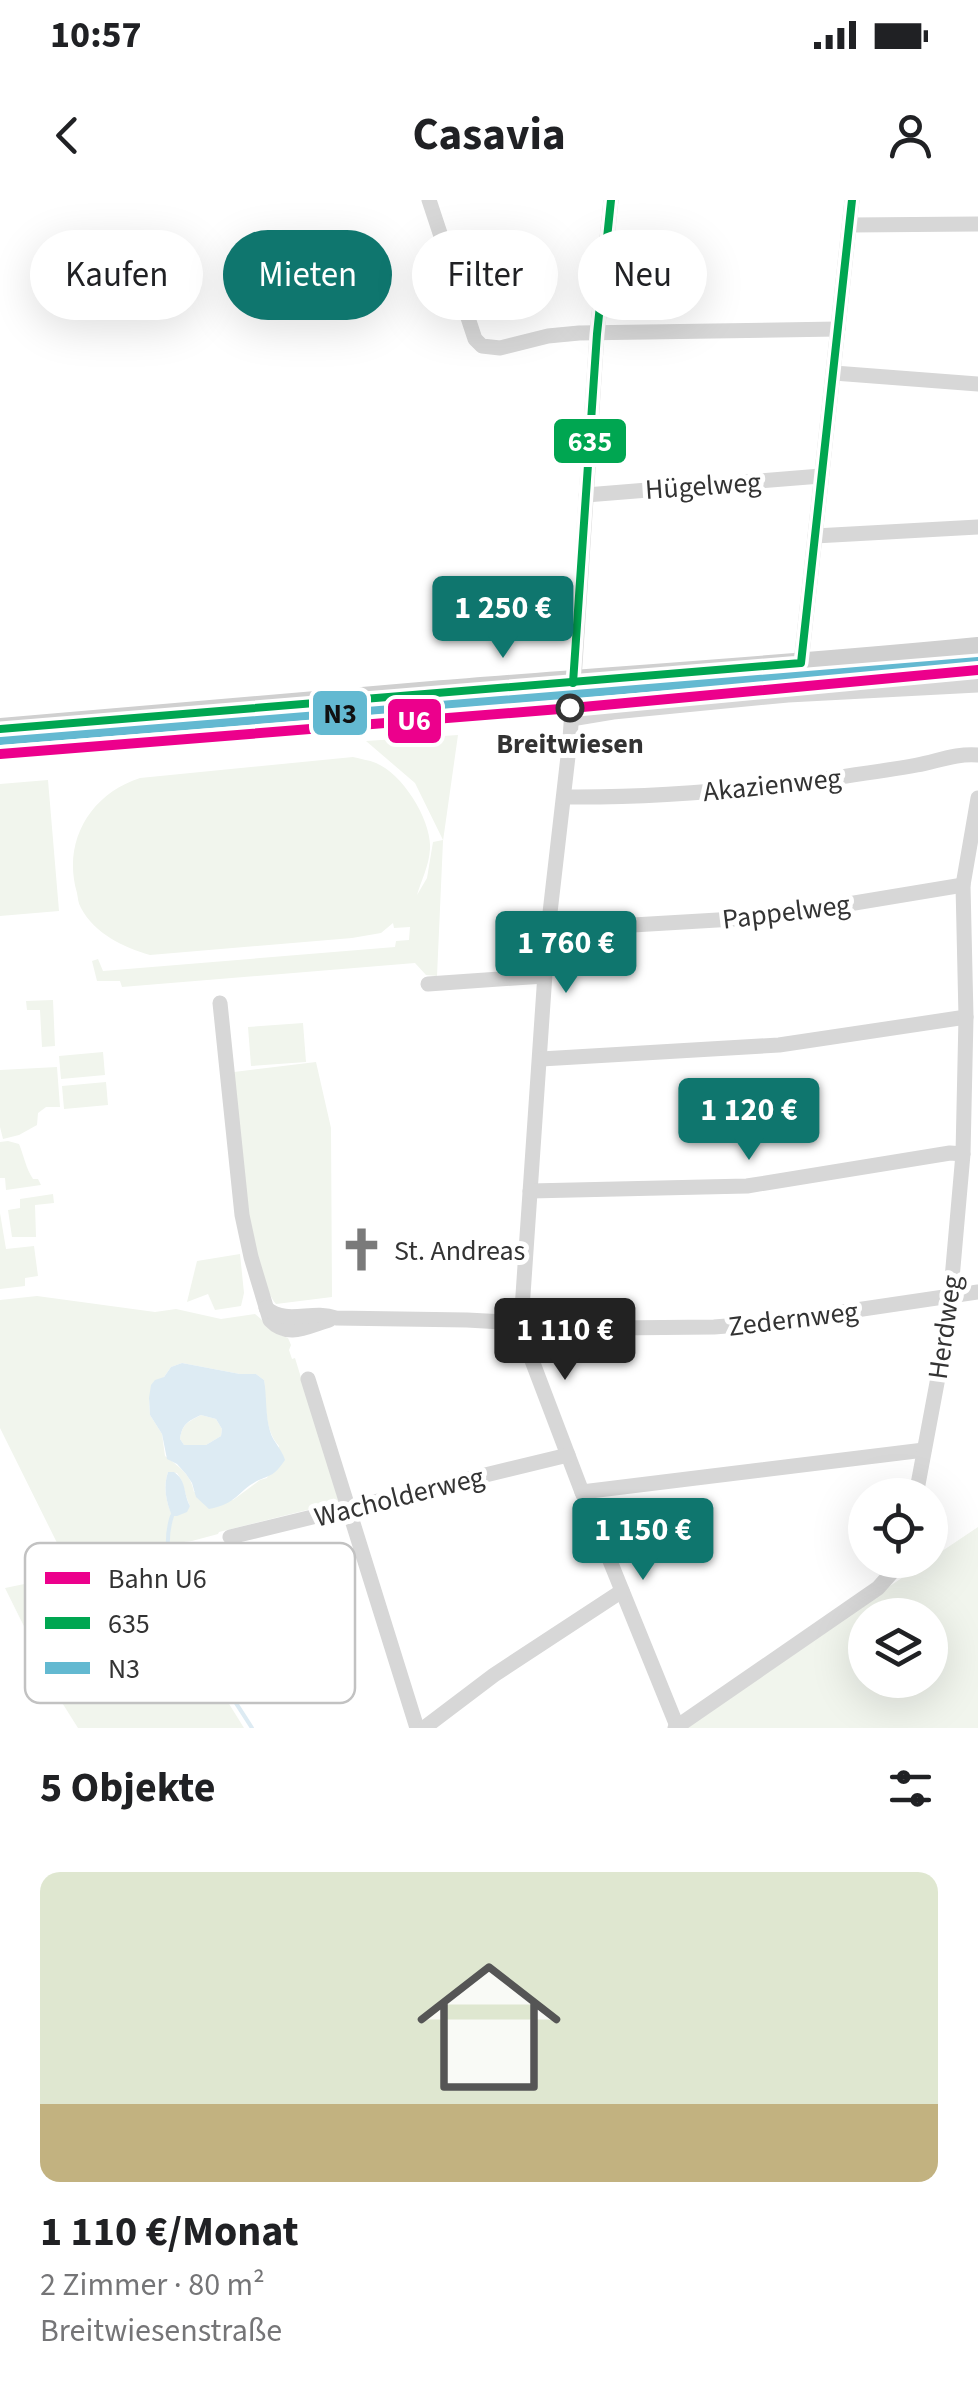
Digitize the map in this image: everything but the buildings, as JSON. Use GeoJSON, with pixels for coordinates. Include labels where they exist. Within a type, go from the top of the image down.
{"type":"FeatureCollection","features":[{"type":"Feature","properties":{"kind":"main road"},"geometry":{"type":"LineString","coordinates":[[0,729],[978,648]]}},
{"type":"Feature","properties":{"kind":"street"},"geometry":{"type":"LineString","coordinates":[[429,200],[476,339],[482,346],[500,348],[548,336],[838,329]]}},
{"type":"Feature","properties":{"kind":"street"},"geometry":{"type":"LineString","coordinates":[[611,200],[597,334],[571,720],[544,976],[521,1324],[568,1456],[676,1727],[878,1588],[887,1578]]}},
{"type":"Feature","properties":{"kind":"street"},"geometry":{"type":"LineString","coordinates":[[801,662],[852,200]]}},
{"type":"Feature","properties":{"kind":"street"},"geometry":{"type":"LineString","coordinates":[[850,225],[978,224]]}},
{"type":"Feature","properties":{"kind":"street"},"geometry":{"type":"LineString","coordinates":[[834,373],[978,384]]}},
{"type":"Feature","properties":{"kind":"street","name":"Hügelweg"},"geometry":{"type":"LineString","coordinates":[[586,494],[821,476]]}},
{"type":"Feature","properties":{"kind":"street"},"geometry":{"type":"LineString","coordinates":[[815,536],[978,527]]}},
{"type":"Feature","properties":{"kind":"street"},"geometry":{"type":"LineString","coordinates":[[571,720],[613,712],[788,695],[978,685]]}},
{"type":"Feature","properties":{"kind":"street","name":"Akazienweg"},"geometry":{"type":"LineString","coordinates":[[564,797],[619,798],[742,789],[978,755]]}},
{"type":"Feature","properties":{"kind":"street","name":"Herdweg"},"geometry":{"type":"LineString","coordinates":[[919,1478],[948,1324],[963,1154],[963,884],[978,798]]}},
{"type":"Feature","properties":{"kind":"street","name":"Pappelweg"},"geometry":{"type":"LineString","coordinates":[[548,930],[770,917],[963,884]]}},
{"type":"Feature","properties":{"kind":"street"},"geometry":{"type":"LineString","coordinates":[[428,984],[544,976]]}},
{"type":"Feature","properties":{"kind":"street","name":"Zedernweg"},"geometry":{"type":"LineString","coordinates":[[220,1003],[242,1214],[266,1308],[280,1317],[325,1314],[336,1318],[612,1328],[714,1327],[775,1322],[978,1292]]}},
{"type":"Feature","properties":{"kind":"street"},"geometry":{"type":"LineString","coordinates":[[540,1060],[779,1045],[966,1017]]}},
{"type":"Feature","properties":{"kind":"street"},"geometry":{"type":"LineString","coordinates":[[530,1191],[747,1186],[963,1154]]}},
{"type":"Feature","properties":{"kind":"street"},"geometry":{"type":"LineString","coordinates":[[308,1379],[420,1728],[622,1591]]}},
{"type":"Feature","properties":{"kind":"street"},"geometry":{"type":"LineString","coordinates":[[582,1492],[924,1450]]}},
{"type":"Feature","properties":{"kind":"street","name":"Wacholderweg"},"geometry":{"type":"LineString","coordinates":[[230,1537],[568,1456]]}},
{"type":"Feature","properties":{"kind":"shaded area"},"geometry":{"type":"Polygon","coordinates":[[[458,735],[443,841],[437,976],[426,975],[415,963],[122,987],[120,981],[97,981],[92,961],[98,959],[103,971],[395,947],[396,941],[409,940],[410,927],[394,928],[393,923],[381,933],[352,938],[150,955],[111,938],[87,917],[79,904],[73,856],[84,822],[94,808],[122,785],[140,778],[353,757],[373,762],[396,777],[414,800],[426,825],[429,855],[417,895],[427,878],[433,842],[443,840],[415,783],[366,741],[458,735]]]}},
{"type":"Feature","properties":{"kind":"shaded area"},"geometry":{"type":"Polygon","coordinates":[[[48,780],[59,911],[0,916],[0,784],[48,780]]]}},
{"type":"Feature","properties":{"kind":"shaded area"},"geometry":{"type":"Polygon","coordinates":[[[53,1000],[55,1046],[42,1047],[40,1010],[27,1010],[26,1001],[53,1000]]]}},
{"type":"Feature","properties":{"kind":"shaded area"},"geometry":{"type":"Polygon","coordinates":[[[303,1023],[306,1062],[251,1066],[248,1027],[303,1023]]]}},
{"type":"Feature","properties":{"kind":"shaded area"},"geometry":{"type":"Polygon","coordinates":[[[103,1052],[105,1075],[61,1079],[59,1056],[103,1052]]]}},
{"type":"Feature","properties":{"kind":"shaded area"},"geometry":{"type":"Polygon","coordinates":[[[316,1062],[331,1128],[332,1297],[276,1304],[266,1286],[251,1229],[234,1072],[316,1062]]]}},
{"type":"Feature","properties":{"kind":"shaded area"},"geometry":{"type":"Polygon","coordinates":[[[57,1067],[60,1107],[46,1107],[38,1113],[37,1125],[3,1139],[0,1070],[57,1067]]]}},
{"type":"Feature","properties":{"kind":"shaded area"},"geometry":{"type":"Polygon","coordinates":[[[106,1082],[108,1105],[64,1109],[62,1086],[106,1082]]]}},
{"type":"Feature","properties":{"kind":"shaded area"},"geometry":{"type":"Polygon","coordinates":[[[0,1142],[19,1144],[33,1179],[41,1185],[6,1190],[5,1178],[0,1178],[0,1142]]]}},
{"type":"Feature","properties":{"kind":"shaded area"},"geometry":{"type":"Polygon","coordinates":[[[53,1194],[54,1203],[35,1205],[36,1237],[12,1237],[8,1210],[20,1208],[20,1199],[53,1194]]]}},
{"type":"Feature","properties":{"kind":"shaded area"},"geometry":{"type":"Polygon","coordinates":[[[0,1213],[6,1249],[34,1246],[38,1276],[25,1278],[25,1286],[0,1289],[0,1213]]]}},
{"type":"Feature","properties":{"kind":"shaded area"},"geometry":{"type":"Polygon","coordinates":[[[240,1254],[244,1293],[241,1306],[215,1310],[208,1294],[187,1302],[197,1261],[240,1254]]]}},
{"type":"Feature","properties":{"kind":"shaded area"},"geometry":{"type":"Polygon","coordinates":[[[37,1296],[155,1312],[176,1309],[221,1319],[255,1314],[273,1331],[288,1338],[339,1502],[192,1541],[57,1543],[0,1428],[0,1300],[37,1296]],[[182,1363],[171,1367],[149,1398],[150,1415],[162,1434],[165,1456],[187,1475],[194,1492],[233,1500],[267,1478],[279,1446],[268,1424],[264,1380],[256,1374],[182,1363]],[[168,1472],[166,1483],[172,1515],[190,1506],[177,1473],[168,1472]]]}},
{"type":"Feature","properties":{"kind":"shaded area"},"geometry":{"type":"Polygon","coordinates":[[[182,1363],[256,1374],[264,1380],[270,1431],[285,1460],[271,1475],[219,1507],[209,1509],[196,1497],[186,1474],[167,1459],[162,1434],[150,1415],[151,1385],[171,1367],[182,1363]],[[201,1415],[189,1421],[181,1434],[184,1445],[206,1445],[221,1436],[216,1419],[201,1415]]]}},
{"type":"Feature","properties":{"kind":"shaded area"},"geometry":{"type":"Polygon","coordinates":[[[201,1415],[216,1419],[221,1436],[206,1445],[184,1445],[180,1439],[184,1427],[201,1415]]]}},
{"type":"Feature","properties":{"kind":"shaded area"},"geometry":{"type":"Polygon","coordinates":[[[168,1472],[174,1472],[183,1483],[190,1506],[177,1516],[172,1516],[165,1489],[168,1472]]]}},
{"type":"Feature","properties":{"kind":"shaded area"},"geometry":{"type":"Polygon","coordinates":[[[978,1527],[978,1728],[684,1728],[848,1614],[848,1698],[948,1698],[948,1598],[872,1598],[902,1578],[948,1578],[948,1547],[978,1527]]]}},
{"type":"Feature","properties":{"kind":"shaded area"},"geometry":{"type":"Polygon","coordinates":[[[25,1584],[25,1628],[5,1588],[25,1584]]]}},
{"type":"Feature","properties":{"kind":"shaded area"},"geometry":{"type":"Polygon","coordinates":[[[62,1703],[228,1703],[244,1728],[78,1728],[62,1703]]]}},
{"type":"Feature","properties":{"kind":"waterway"},"geometry":{"type":"LineString","coordinates":[[168,1543],[172,1516]]}},
{"type":"Feature","properties":{"kind":"waterway"},"geometry":{"type":"LineString","coordinates":[[236,1703],[252,1728]]}},
{"type":"Feature","properties":{"kind":"rail line","name":"U6"},"geometry":{"type":"LineString","coordinates":[[0,754],[572,708],[978,670]]}},
{"type":"Feature","properties":{"kind":"transit line","name":"635"},"geometry":{"type":"LineString","coordinates":[[573,683],[597,334],[611,200]]}},
{"type":"Feature","properties":{"kind":"transit line","name":"635"},"geometry":{"type":"LineString","coordinates":[[0,729],[801,663],[852,200]]}},
{"type":"Feature","properties":{"kind":"transit line","name":"N3"},"geometry":{"type":"LineString","coordinates":[[1,741],[978,661]]}},
{"type":"Feature","properties":{"kind":"place","name":"Breitwiesen"},"geometry":{"type":"Point","coordinates":[570,708]}},
{"type":"Feature","properties":{"kind":"place","name":"St. Andreas"},"geometry":{"type":"Point","coordinates":[361,1250]}}]}
